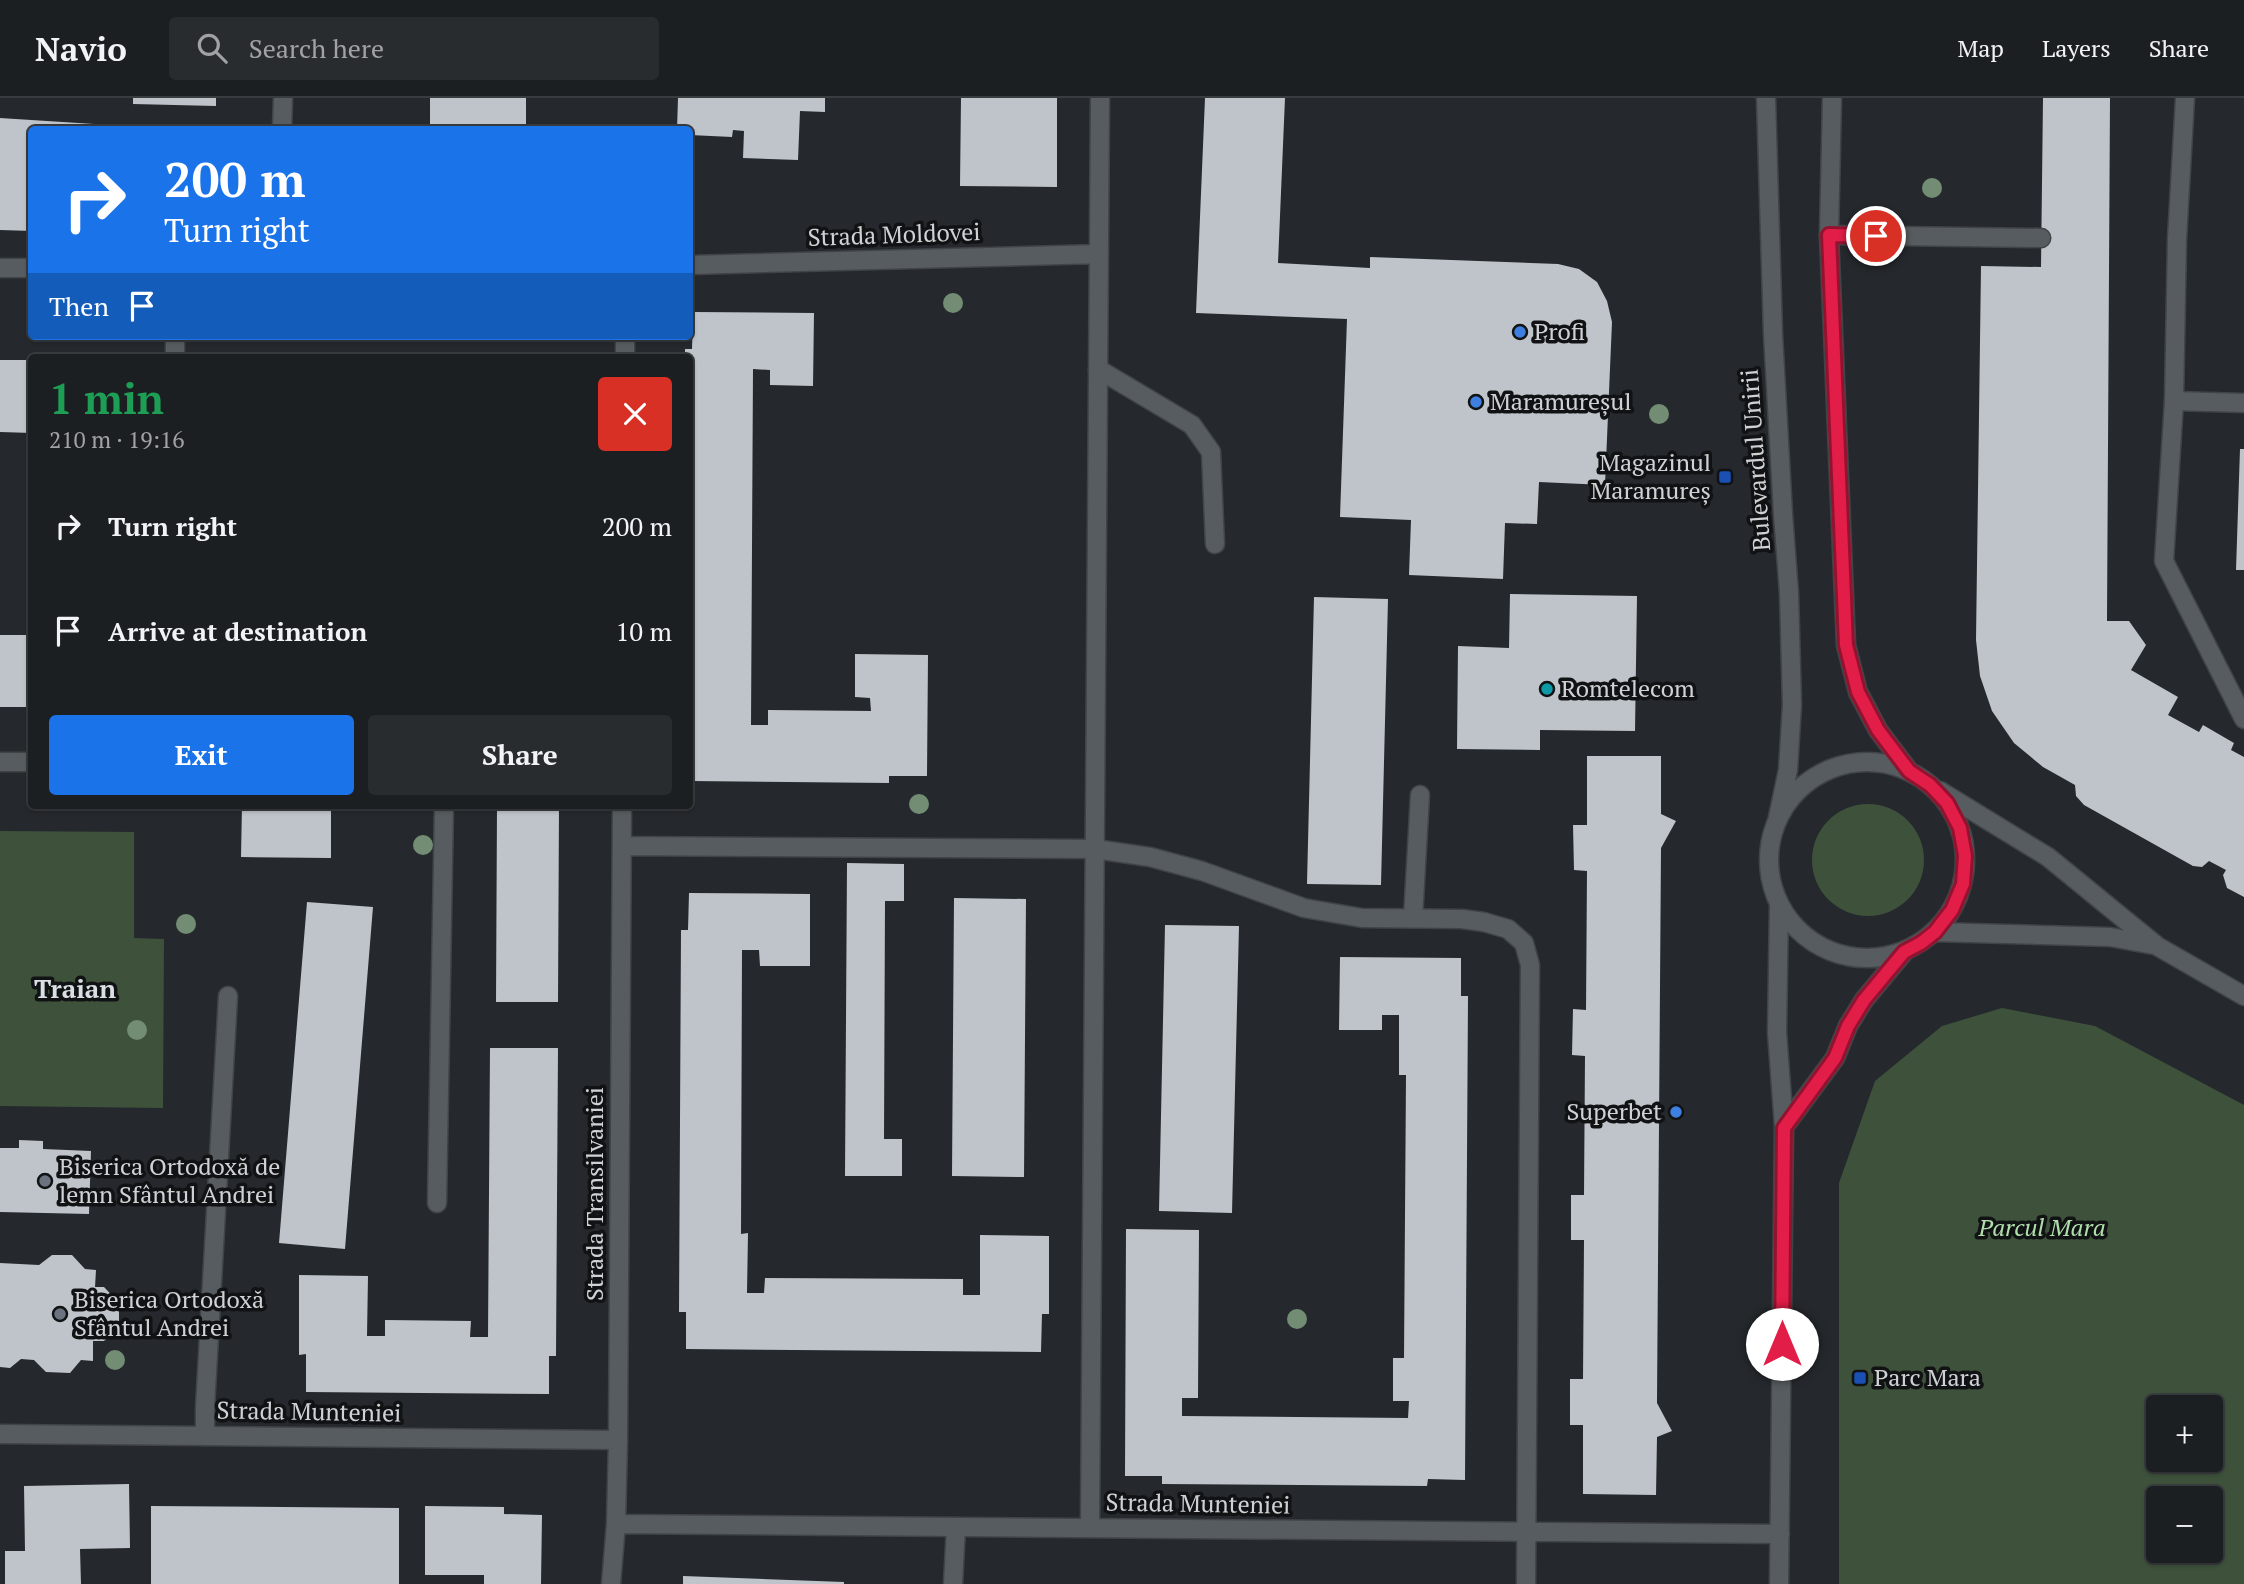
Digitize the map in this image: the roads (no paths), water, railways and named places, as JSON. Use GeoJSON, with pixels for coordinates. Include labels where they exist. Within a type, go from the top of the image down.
{"type":"FeatureCollection","features":[{"type":"Feature","properties":{"kind":"street"},"geometry":{"type":"LineString","coordinates":[[282,126],[283,98]]}},
{"type":"Feature","properties":{"kind":"street"},"geometry":{"type":"LineString","coordinates":[[1090,1528],[1100,98]]}},
{"type":"Feature","properties":{"kind":"street","name":"Bulevardul Unirii"},"geometry":{"type":"LineString","coordinates":[[1766,98],[1773,334],[1789,593],[1792,705],[1787,770],[1769,846],[1769,876],[1779,905],[1796,929],[1819,947],[1846,957],[1876,958],[1904,952],[1935,932],[1952,910],[1963,884],[1965,856],[1960,828],[1947,803],[1930,785],[1909,771],[1879,763],[1848,763],[1819,774],[1795,792],[1778,817]]}},
{"type":"Feature","properties":{"kind":"street","name":"Bulevardul Unirii"},"geometry":{"type":"LineString","coordinates":[[1832,98],[1829,235],[1846,645],[1858,692],[1878,730],[1909,771]]}},
{"type":"Feature","properties":{"kind":"street"},"geometry":{"type":"LineString","coordinates":[[2185,98],[2177,239],[2174,401],[2164,561],[2244,719]]}},
{"type":"Feature","properties":{"kind":"street"},"geometry":{"type":"LineString","coordinates":[[1829,235],[2042,238]]}},
{"type":"Feature","properties":{"kind":"street","name":"Strada Moldovei"},"geometry":{"type":"LineString","coordinates":[[693,265],[1099,254]]}},
{"type":"Feature","properties":{"kind":"street"},"geometry":{"type":"LineString","coordinates":[[0,268],[28,268]]}},
{"type":"Feature","properties":{"kind":"street"},"geometry":{"type":"LineString","coordinates":[[1098,369],[1192,425],[1211,452],[1215,544]]}},
{"type":"Feature","properties":{"kind":"street"},"geometry":{"type":"LineString","coordinates":[[2174,401],[2244,403]]}},
{"type":"Feature","properties":{"kind":"street"},"geometry":{"type":"LineString","coordinates":[[0,762],[28,762]]}},
{"type":"Feature","properties":{"kind":"street"},"geometry":{"type":"LineString","coordinates":[[1930,785],[2048,858],[2157,946],[2244,996]]}},
{"type":"Feature","properties":{"kind":"street"},"geometry":{"type":"LineString","coordinates":[[1413,918],[1420,795]]}},
{"type":"Feature","properties":{"kind":"street"},"geometry":{"type":"LineString","coordinates":[[437,1203],[444,809]]}},
{"type":"Feature","properties":{"kind":"street","name":"Strada Transilvaniei"},"geometry":{"type":"LineString","coordinates":[[611,1584],[618,1440],[622,809]]}},
{"type":"Feature","properties":{"kind":"street"},"geometry":{"type":"LineString","coordinates":[[622,846],[1095,849],[1150,857],[1202,871],[1304,908],[1362,918],[1462,919],[1508,929],[1524,943],[1530,965],[1525,1584]]}},
{"type":"Feature","properties":{"kind":"street","name":"Bulevardul Unirii"},"geometry":{"type":"LineString","coordinates":[[1779,905],[1777,1032],[1784,1128],[1779,1584]]}},
{"type":"Feature","properties":{"kind":"street"},"geometry":{"type":"LineString","coordinates":[[1935,932],[2109,937],[2157,946]]}},
{"type":"Feature","properties":{"kind":"street","name":"Bulevardul Unirii"},"geometry":{"type":"LineString","coordinates":[[1784,1128],[1835,1058],[1848,1026],[1864,1000],[1904,952]]}},
{"type":"Feature","properties":{"kind":"street"},"geometry":{"type":"LineString","coordinates":[[205,1436],[228,996]]}},
{"type":"Feature","properties":{"kind":"street","name":"Strada Munteniei"},"geometry":{"type":"LineString","coordinates":[[0,1434],[618,1440]]}},
{"type":"Feature","properties":{"kind":"street","name":"Strada Munteniei"},"geometry":{"type":"LineString","coordinates":[[616,1524],[1780,1534]]}},
{"type":"Feature","properties":{"kind":"street"},"geometry":{"type":"LineString","coordinates":[[953,1584],[956,1527]]}},
{"type":"Feature","properties":{"kind":"place","name":"Profi"},"geometry":{"type":"Point","coordinates":[1520,332]}},
{"type":"Feature","properties":{"kind":"place","name":"Maramureșul"},"geometry":{"type":"Point","coordinates":[1476,402]}},
{"type":"Feature","properties":{"kind":"place","name":"Magazinul Maramureș"},"geometry":{"type":"Point","coordinates":[1725,477]}},
{"type":"Feature","properties":{"kind":"place","name":"Romtelecom"},"geometry":{"type":"Point","coordinates":[1547,689]}},
{"type":"Feature","properties":{"kind":"place","name":"Superbet"},"geometry":{"type":"Point","coordinates":[1676,1112]}},
{"type":"Feature","properties":{"kind":"place","name":"Biserica Ortodoxă de lemn Sfântul Andrei"},"geometry":{"type":"Point","coordinates":[45,1181]}},
{"type":"Feature","properties":{"kind":"place","name":"Biserica Ortodoxă Sfântul Andrei"},"geometry":{"type":"Point","coordinates":[60,1314]}},
{"type":"Feature","properties":{"kind":"place","name":"Parc Mara"},"geometry":{"type":"Point","coordinates":[1860,1378]}},
{"type":"Feature","properties":{"kind":"district","name":"Traian"},"geometry":{"type":"Point","coordinates":[75,989]}},
{"type":"Feature","properties":{"kind":"park label","name":"Parcul Mara"},"geometry":{"type":"Point","coordinates":[2042,1228]}}]}
